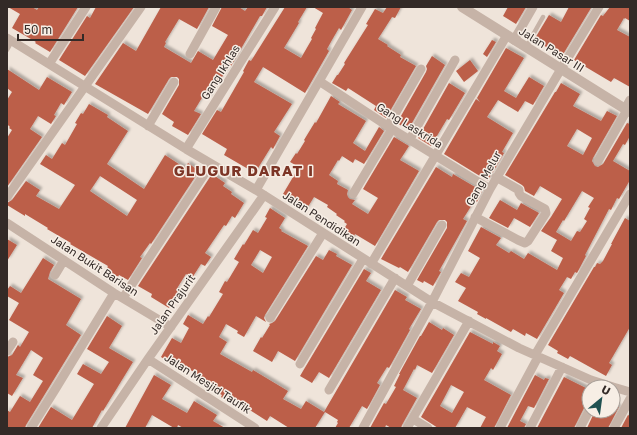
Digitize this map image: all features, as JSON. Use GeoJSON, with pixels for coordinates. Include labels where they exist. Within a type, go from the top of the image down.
{"type":"FeatureCollection","features":[{"type":"Feature","properties":{"kind":"street"},"geometry":{"type":"LineString","coordinates":[[49,64],[86,7]]}},
{"type":"Feature","properties":{"kind":"street"},"geometry":{"type":"LineString","coordinates":[[7,197],[141,7]]}},
{"type":"Feature","properties":{"kind":"street"},"geometry":{"type":"LineString","coordinates":[[190,54],[216,7]]}},
{"type":"Feature","properties":{"kind":"street","name":"Gang Ikhlas"},"geometry":{"type":"LineString","coordinates":[[186,149],[275,7]]}},
{"type":"Feature","properties":{"kind":"street","name":"Jalan Prajurit"},"geometry":{"type":"LineString","coordinates":[[101,428],[148,358],[171,327],[260,192],[319,81],[362,7]]}},
{"type":"Feature","properties":{"kind":"street"},"geometry":{"type":"LineString","coordinates":[[300,364],[510,37],[533,7]]}},
{"type":"Feature","properties":{"kind":"street","name":"Gang Melur"},"geometry":{"type":"LineString","coordinates":[[363,428],[432,302],[496,177],[599,7]]}},
{"type":"Feature","properties":{"kind":"street","name":"Jalan Pasar III"},"geometry":{"type":"LineString","coordinates":[[466,8],[561,69],[628,108]]}},
{"type":"Feature","properties":{"kind":"street","name":"Jalan Pendidikan"},"geometry":{"type":"LineString","coordinates":[[10,40],[148,126],[260,192],[432,302],[520,348],[588,379]]}},
{"type":"Feature","properties":{"kind":"street"},"geometry":{"type":"LineString","coordinates":[[410,139],[455,60]]}},
{"type":"Feature","properties":{"kind":"street"},"geometry":{"type":"LineString","coordinates":[[353,194],[421,69]]}},
{"type":"Feature","properties":{"kind":"street","name":"Gang Laskrida"},"geometry":{"type":"LineString","coordinates":[[319,81],[390,127],[490,188]]}},
{"type":"Feature","properties":{"kind":"street"},"geometry":{"type":"LineString","coordinates":[[148,126],[174,82]]}},
{"type":"Feature","properties":{"kind":"street"},"geometry":{"type":"LineString","coordinates":[[598,161],[628,108]]}},
{"type":"Feature","properties":{"kind":"street"},"geometry":{"type":"LineString","coordinates":[[123,298],[146,261],[212,164]]}},
{"type":"Feature","properties":{"kind":"street"},"geometry":{"type":"LineString","coordinates":[[475,217],[525,243],[528,241],[546,213],[546,210],[543,207],[521,196],[518,193],[518,190],[496,177]]}},
{"type":"Feature","properties":{"kind":"street"},"geometry":{"type":"LineString","coordinates":[[500,428],[537,356],[630,194]]}},
{"type":"Feature","properties":{"kind":"street","name":"Jalan Bukit Barisan"},"geometry":{"type":"LineString","coordinates":[[7,223],[114,293],[171,327]]}},
{"type":"Feature","properties":{"kind":"street"},"geometry":{"type":"LineString","coordinates":[[407,286],[442,225]]}},
{"type":"Feature","properties":{"kind":"street"},"geometry":{"type":"LineString","coordinates":[[270,318],[323,233]]}},
{"type":"Feature","properties":{"kind":"street"},"geometry":{"type":"LineString","coordinates":[[55,275],[64,260]]}},
{"type":"Feature","properties":{"kind":"street"},"geometry":{"type":"LineString","coordinates":[[329,390],[394,278]]}},
{"type":"Feature","properties":{"kind":"street"},"geometry":{"type":"LineString","coordinates":[[31,428],[114,293]]}},
{"type":"Feature","properties":{"kind":"street"},"geometry":{"type":"LineString","coordinates":[[407,428],[469,322]]}},
{"type":"Feature","properties":{"kind":"street"},"geometry":{"type":"LineString","coordinates":[[7,351],[13,342]]}},
{"type":"Feature","properties":{"kind":"street","name":"Jalan Mesjid Taufik"},"geometry":{"type":"LineString","coordinates":[[148,358],[243,425],[255,428]]}},
{"type":"Feature","properties":{"kind":"street"},"geometry":{"type":"LineString","coordinates":[[530,428],[562,367]]}},
{"type":"Feature","properties":{"kind":"street"},"geometry":{"type":"LineString","coordinates":[[614,428],[630,398]]}},
{"type":"Feature","properties":{"kind":"street"},"geometry":{"type":"LineString","coordinates":[[413,419],[428,428]]}},
{"type":"Feature","properties":{"kind":"street"},"geometry":{"type":"LineString","coordinates":[[580,428],[585,419]]}},
{"type":"Feature","properties":{"kind":"lane"},"geometry":{"type":"LineString","coordinates":[[526,47],[544,17]]}},
{"type":"Feature","properties":{"kind":"lane"},"geometry":{"type":"LineString","coordinates":[[7,50],[10,40]]}},
{"type":"Feature","properties":{"kind":"building"},"geometry":{"type":"Polygon","coordinates":[[[8,7],[32,7],[37,10],[39,7],[78,7],[50,52],[12,28],[20,14],[8,7]]]}},
{"type":"Feature","properties":{"kind":"building"},"geometry":{"type":"Polygon","coordinates":[[[96,7],[134,7],[85,76],[59,60],[87,16],[90,18],[96,7]]]}},
{"type":"Feature","properties":{"kind":"building"},"geometry":{"type":"Polygon","coordinates":[[[161,7],[209,7],[197,29],[179,19],[165,42],[164,47],[191,63],[198,51],[213,60],[228,35],[212,26],[222,7],[239,7],[245,11],[248,7],[267,7],[262,16],[260,16],[231,66],[230,65],[221,77],[208,99],[203,96],[194,111],[201,114],[188,135],[172,126],[174,122],[162,114],[179,85],[179,79],[177,77],[171,77],[169,79],[148,114],[95,84],[123,43],[136,51],[161,7]]]}},
{"type":"Feature","properties":{"kind":"building"},"geometry":{"type":"Polygon","coordinates":[[[285,7],[307,7],[284,48],[301,58],[312,39],[311,38],[316,29],[315,28],[323,13],[313,7],[348,7],[352,10],[341,30],[339,28],[332,40],[327,49],[329,51],[305,93],[263,67],[254,82],[292,104],[274,132],[280,136],[273,149],[271,147],[255,173],[224,155],[227,149],[202,134],[217,110],[221,112],[244,72],[243,71],[249,60],[251,61],[285,7]]]}},
{"type":"Feature","properties":{"kind":"building"},"geometry":{"type":"Polygon","coordinates":[[[387,7],[401,7],[395,18],[392,17],[378,39],[401,55],[400,57],[416,66],[386,118],[374,110],[376,106],[348,88],[346,91],[332,83],[368,25],[366,24],[375,9],[383,13],[387,7]]]}},
{"type":"Feature","properties":{"kind":"building"},"geometry":{"type":"Polygon","coordinates":[[[508,7],[526,7],[516,24],[503,16],[508,7]]]}},
{"type":"Feature","properties":{"kind":"building"},"geometry":{"type":"Polygon","coordinates":[[[569,7],[591,8],[562,56],[534,40],[549,15],[561,22],[569,7]]]}},
{"type":"Feature","properties":{"kind":"building"},"geometry":{"type":"Polygon","coordinates":[[[610,7],[630,7],[630,21],[624,18],[617,30],[630,37],[630,87],[614,78],[611,82],[574,60],[601,15],[603,16],[610,7]]]}},
{"type":"Feature","properties":{"kind":"building"},"geometry":{"type":"Polygon","coordinates":[[[492,40],[496,42],[487,57],[483,54],[492,40]]]}},
{"type":"Feature","properties":{"kind":"building"},"geometry":{"type":"Polygon","coordinates":[[[506,48],[524,58],[504,91],[516,98],[529,77],[544,86],[533,105],[525,101],[518,112],[498,100],[487,117],[513,133],[502,152],[504,153],[488,181],[444,154],[476,99],[480,102],[477,98],[506,48]]]}},
{"type":"Feature","properties":{"kind":"building"},"geometry":{"type":"Polygon","coordinates":[[[432,56],[445,65],[408,130],[397,123],[426,72],[426,66],[432,56]]]}},
{"type":"Feature","properties":{"kind":"building"},"geometry":{"type":"Polygon","coordinates":[[[470,60],[478,71],[464,82],[456,71],[470,60]]]}},
{"type":"Feature","properties":{"kind":"building"},"geometry":{"type":"Polygon","coordinates":[[[7,69],[39,90],[47,77],[72,92],[64,105],[61,103],[51,124],[38,116],[30,129],[42,137],[7,187],[7,138],[12,130],[7,124],[7,100],[12,92],[7,88],[7,69]]]}},
{"type":"Feature","properties":{"kind":"building"},"geometry":{"type":"Polygon","coordinates":[[[449,83],[465,93],[431,146],[418,138],[449,83]]]}},
{"type":"Feature","properties":{"kind":"building"},"geometry":{"type":"Polygon","coordinates":[[[561,83],[580,94],[573,106],[601,121],[607,111],[617,116],[593,158],[592,161],[595,166],[598,167],[603,164],[627,123],[630,124],[630,136],[625,145],[623,144],[613,161],[630,171],[630,180],[619,199],[617,198],[611,210],[609,209],[577,273],[575,272],[571,279],[567,277],[559,290],[564,293],[537,339],[526,333],[525,336],[513,329],[511,332],[477,314],[478,312],[458,301],[466,288],[455,282],[461,273],[469,277],[480,258],[468,251],[481,227],[501,238],[496,245],[509,253],[511,251],[524,259],[528,253],[557,270],[563,258],[551,251],[557,240],[541,231],[562,199],[540,186],[534,196],[525,191],[522,185],[505,175],[561,83]],[[577,129],[567,146],[583,155],[592,138],[577,129]],[[582,191],[556,232],[571,241],[577,231],[580,232],[587,221],[584,219],[590,208],[588,207],[594,198],[582,191]]]}},
{"type":"Feature","properties":{"kind":"building"},"geometry":{"type":"Polygon","coordinates":[[[331,96],[340,102],[338,104],[366,121],[353,143],[365,151],[379,127],[384,131],[364,164],[355,159],[353,163],[342,156],[329,175],[338,181],[337,184],[348,190],[348,197],[355,200],[352,204],[368,214],[378,198],[363,189],[394,137],[409,146],[400,160],[419,171],[375,246],[355,234],[351,242],[340,236],[347,224],[344,222],[345,221],[327,207],[328,205],[314,197],[306,210],[295,203],[296,201],[283,194],[299,167],[290,162],[296,153],[297,154],[331,96]]]}},
{"type":"Feature","properties":{"kind":"building"},"geometry":{"type":"Polygon","coordinates":[[[89,104],[108,115],[107,117],[128,131],[107,164],[144,189],[165,155],[185,168],[188,163],[199,171],[151,244],[150,243],[140,257],[142,258],[128,280],[119,275],[118,277],[106,269],[108,266],[70,244],[71,243],[25,214],[25,216],[7,205],[7,203],[12,200],[26,181],[40,190],[36,196],[59,209],[75,185],[40,164],[46,155],[52,159],[62,143],[65,145],[77,124],[75,123],[81,113],[83,114],[89,104]],[[100,176],[90,191],[127,216],[137,200],[100,176]]]}},
{"type":"Feature","properties":{"kind":"building"},"geometry":{"type":"Polygon","coordinates":[[[436,167],[452,177],[453,174],[482,191],[477,202],[475,200],[463,219],[467,221],[439,271],[441,272],[433,286],[424,281],[423,283],[417,280],[447,228],[447,222],[445,220],[439,220],[437,222],[408,272],[381,259],[436,167]]]}},
{"type":"Feature","properties":{"kind":"building"},"geometry":{"type":"Polygon","coordinates":[[[212,174],[225,183],[223,186],[232,192],[231,194],[244,203],[235,218],[232,216],[226,226],[224,225],[205,253],[211,257],[205,266],[201,264],[192,278],[186,274],[176,290],[179,292],[169,308],[151,297],[152,294],[138,286],[212,174]]]}},
{"type":"Feature","properties":{"kind":"building"},"geometry":{"type":"Polygon","coordinates":[[[500,200],[517,210],[521,203],[539,213],[530,227],[514,218],[508,228],[489,218],[500,200]]]}},
{"type":"Feature","properties":{"kind":"building"},"geometry":{"type":"Polygon","coordinates":[[[270,208],[285,218],[279,228],[282,230],[281,231],[308,246],[265,315],[264,318],[266,322],[256,316],[244,337],[237,333],[238,331],[226,324],[219,337],[227,342],[220,354],[252,372],[253,370],[288,391],[283,399],[301,409],[306,401],[324,412],[395,290],[407,297],[405,300],[421,309],[389,368],[387,367],[377,383],[380,385],[367,409],[362,406],[349,428],[335,428],[338,420],[325,412],[315,428],[289,428],[270,416],[267,421],[245,407],[246,405],[231,397],[228,402],[221,397],[222,395],[209,388],[210,385],[194,376],[196,373],[183,366],[180,369],[161,357],[172,338],[181,343],[189,328],[183,324],[188,315],[203,324],[208,316],[209,317],[223,294],[219,292],[225,281],[227,282],[239,262],[234,259],[253,230],[258,233],[267,218],[265,217],[270,208]],[[260,250],[251,265],[263,273],[272,257],[260,250]]]}},
{"type":"Feature","properties":{"kind":"building"},"geometry":{"type":"Polygon","coordinates":[[[625,218],[630,221],[630,327],[609,363],[612,365],[606,376],[570,356],[568,359],[557,353],[558,351],[548,345],[594,267],[597,263],[600,264],[603,261],[625,218]]]}},
{"type":"Feature","properties":{"kind":"building"},"geometry":{"type":"Polygon","coordinates":[[[7,239],[17,245],[7,261],[7,239]]]}},
{"type":"Feature","properties":{"kind":"building"},"geometry":{"type":"Polygon","coordinates":[[[329,250],[337,254],[336,256],[352,265],[295,361],[278,351],[272,362],[253,351],[270,325],[269,324],[275,321],[316,256],[323,260],[329,250]]]}},
{"type":"Feature","properties":{"kind":"building"},"geometry":{"type":"Polygon","coordinates":[[[43,258],[54,265],[48,279],[81,299],[66,325],[81,335],[25,428],[7,428],[7,410],[10,412],[20,396],[30,402],[43,381],[33,375],[43,358],[31,350],[16,375],[23,378],[12,396],[7,393],[7,357],[12,355],[18,345],[20,347],[29,332],[9,320],[19,303],[7,296],[7,290],[10,286],[21,293],[43,258]]]}},
{"type":"Feature","properties":{"kind":"building"},"geometry":{"type":"Polygon","coordinates":[[[364,269],[371,273],[366,281],[381,290],[329,378],[319,372],[312,383],[300,376],[364,269]]]}},
{"type":"Feature","properties":{"kind":"building"},"geometry":{"type":"Polygon","coordinates":[[[107,316],[122,326],[109,348],[133,362],[103,411],[102,410],[92,428],[38,428],[51,407],[72,420],[94,384],[77,374],[83,364],[101,374],[109,362],[87,349],[107,316]]]}},
{"type":"Feature","properties":{"kind":"building"},"geometry":{"type":"Polygon","coordinates":[[[429,322],[454,335],[432,373],[417,365],[415,370],[414,369],[403,390],[417,398],[401,428],[391,428],[386,425],[385,428],[370,428],[384,403],[386,404],[396,387],[394,386],[399,374],[429,322]]]}},
{"type":"Feature","properties":{"kind":"building"},"geometry":{"type":"Polygon","coordinates":[[[470,332],[500,346],[497,351],[502,354],[493,370],[491,368],[484,380],[511,395],[494,428],[480,428],[486,417],[467,407],[455,428],[438,428],[421,417],[470,332]],[[451,385],[440,406],[452,413],[464,392],[451,385]]]}},
{"type":"Feature","properties":{"kind":"building"},"geometry":{"type":"Polygon","coordinates":[[[154,375],[171,385],[162,399],[187,413],[194,401],[217,415],[213,421],[225,428],[183,428],[178,425],[177,428],[174,428],[152,415],[145,428],[125,428],[154,375]]]}},
{"type":"Feature","properties":{"kind":"building"},"geometry":{"type":"Polygon","coordinates":[[[535,375],[544,380],[545,378],[549,379],[534,408],[528,406],[520,421],[526,424],[524,428],[507,428],[535,375]]]}},
{"type":"Feature","properties":{"kind":"building"},"geometry":{"type":"Polygon","coordinates":[[[564,377],[581,386],[581,414],[574,428],[537,428],[564,377]]]}},
{"type":"Feature","properties":{"kind":"building"},"geometry":{"type":"Polygon","coordinates":[[[628,415],[630,416],[630,428],[621,428],[628,415]]]}},
{"type":"Feature","properties":{"kind":"building"},"geometry":{"type":"Polygon","coordinates":[[[591,419],[613,419],[608,428],[587,428],[591,419]]]}},
{"type":"Feature","properties":{"kind":"district","name":"GLUGUR DARAT I"},"geometry":{"type":"Point","coordinates":[244,170]}}]}
